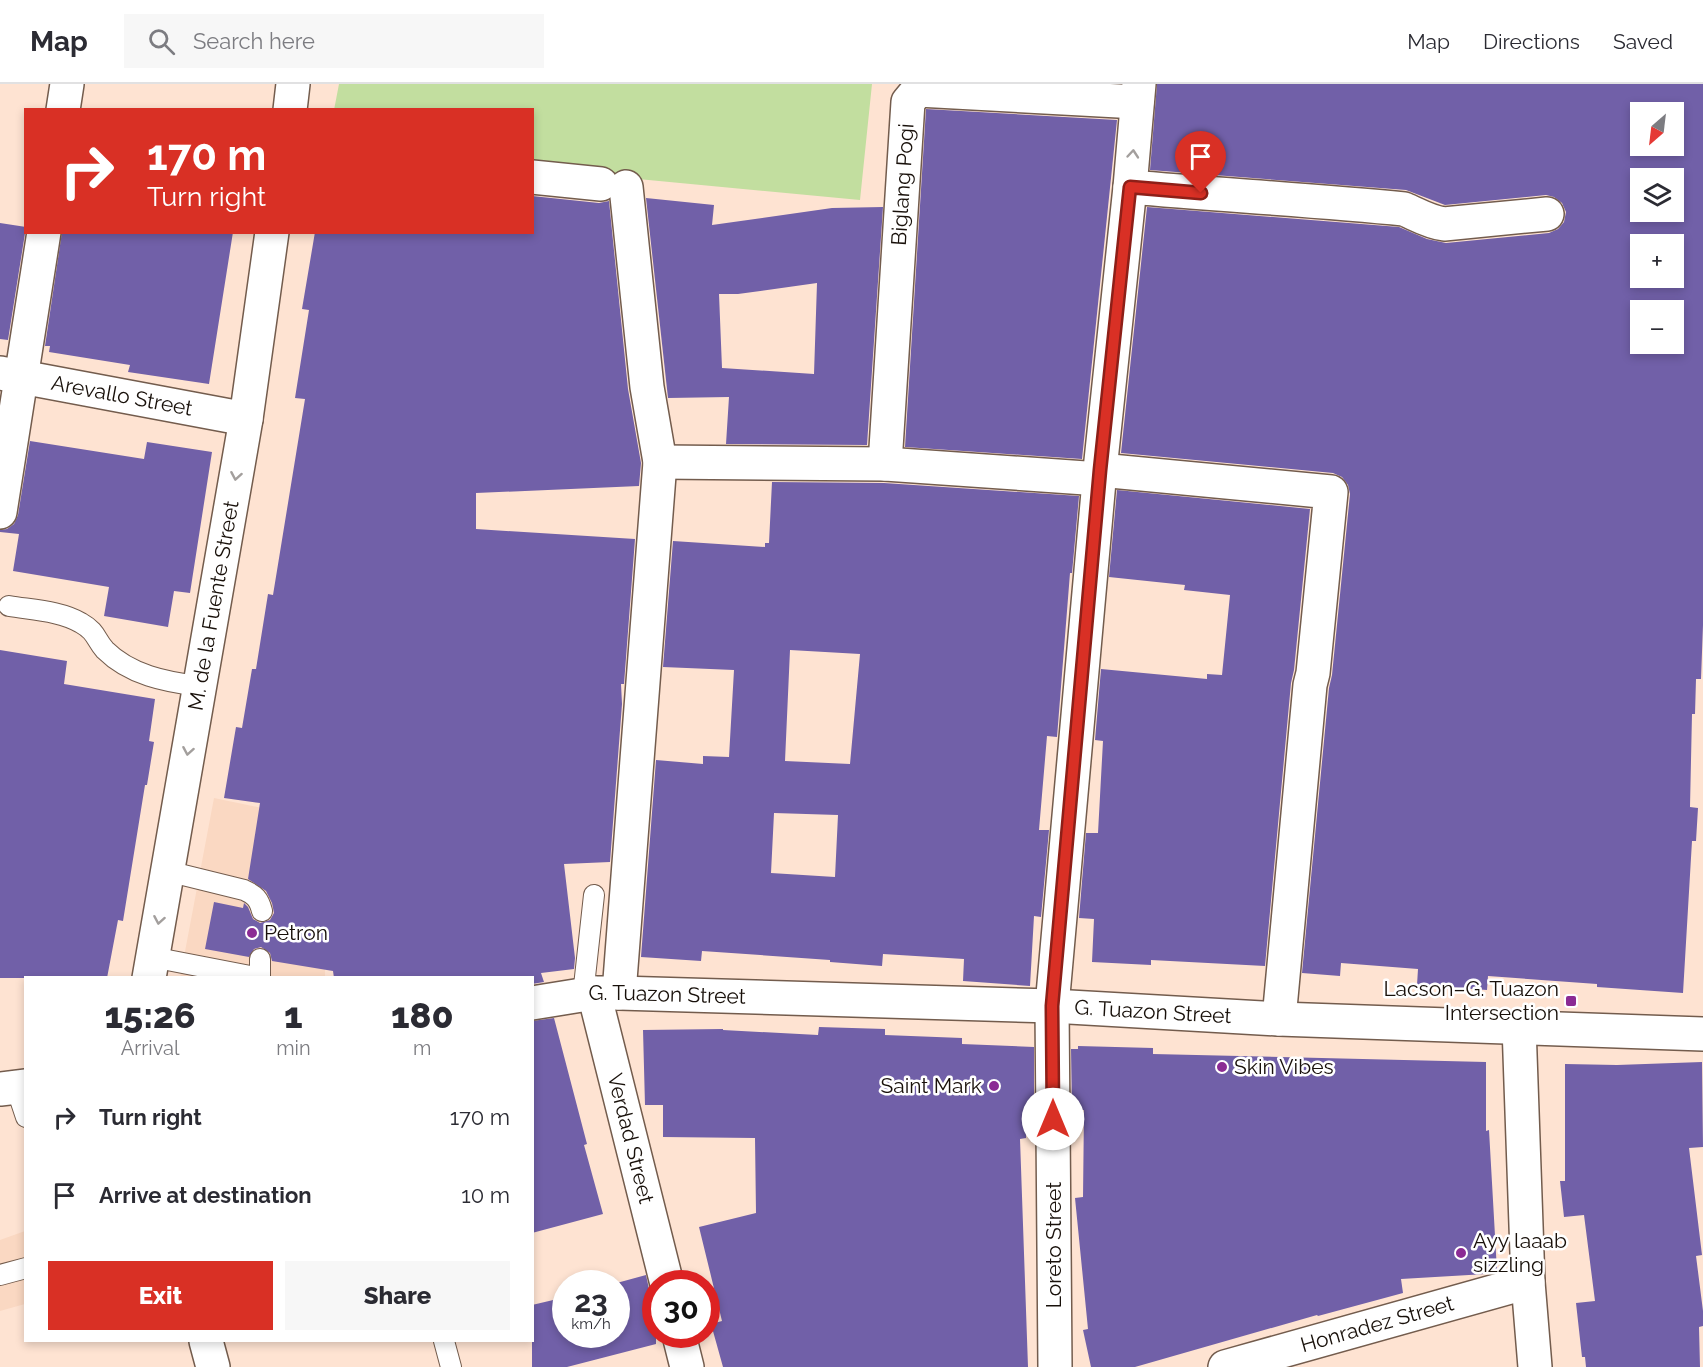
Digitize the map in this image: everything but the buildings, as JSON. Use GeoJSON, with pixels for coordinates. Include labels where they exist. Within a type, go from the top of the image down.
{"type":"FeatureCollection","features":[{"type":"Feature","properties":{"kind":"street"},"geometry":{"type":"LineString","coordinates":[[63,108],[67,84]]}},
{"type":"Feature","properties":{"kind":"street"},"geometry":{"type":"LineString","coordinates":[[290,108],[293,84]]}},
{"type":"Feature","properties":{"kind":"street","name":"Biglang Pogi"},"geometry":{"type":"LineString","coordinates":[[885,464],[908,102],[918,90],[1138,93]]}},
{"type":"Feature","properties":{"kind":"street","name":"Loreto Street"},"geometry":{"type":"LineString","coordinates":[[1055,1367],[1052,1006],[1100,474],[1138,93]]}},
{"type":"Feature","properties":{"kind":"street","name":"Verdad Street"},"geometry":{"type":"LineString","coordinates":[[534,177],[614,185],[660,462],[599,994],[664,1270]]}},
{"type":"Feature","properties":{"kind":"street"},"geometry":{"type":"LineString","coordinates":[[1130,187],[1404,209],[1430,222],[1444,224],[1547,214]]}},
{"type":"Feature","properties":{"kind":"street"},"geometry":{"type":"LineString","coordinates":[[0,512],[11,375],[44,234]]}},
{"type":"Feature","properties":{"kind":"street","name":"M. de la Fuente Street"},"geometry":{"type":"LineString","coordinates":[[151,968],[246,418],[272,234]]}},
{"type":"Feature","properties":{"kind":"street","name":"Arevallo Street"},"geometry":{"type":"LineString","coordinates":[[11,375],[246,418]]}},
{"type":"Feature","properties":{"kind":"street"},"geometry":{"type":"LineString","coordinates":[[660,462],[885,464],[1100,474],[1331,492],[1310,685],[1279,1019]]}},
{"type":"Feature","properties":{"kind":"street","name":"G. Tuazon Street"},"geometry":{"type":"LineString","coordinates":[[534,1002],[599,994],[1052,1006],[1279,1019],[1703,1034]]}},
{"type":"Feature","properties":{"kind":"street"},"geometry":{"type":"LineString","coordinates":[[1519,1026],[1528,1282],[1535,1367]]}},
{"type":"Feature","properties":{"kind":"street","name":"Honradez Street"},"geometry":{"type":"LineString","coordinates":[[1225,1367],[1528,1282]]}},
{"type":"Feature","properties":{"kind":"street"},"geometry":{"type":"LineString","coordinates":[[206,1342],[213,1367]]}},
{"type":"Feature","properties":{"kind":"street"},"geometry":{"type":"LineString","coordinates":[[682,1348],[687,1367]]}},
{"type":"Feature","properties":{"kind":"lane"},"geometry":{"type":"LineString","coordinates":[[9,606],[70,616],[93,630],[103,648],[119,662],[169,682],[199,686]]}},
{"type":"Feature","properties":{"kind":"lane"},"geometry":{"type":"LineString","coordinates":[[167,871],[244,890],[253,894],[260,901],[262,911]]}},
{"type":"Feature","properties":{"kind":"lane"},"geometry":{"type":"LineString","coordinates":[[594,895],[599,994]]}},
{"type":"Feature","properties":{"kind":"lane"},"geometry":{"type":"LineString","coordinates":[[151,968],[260,971]]}},
{"type":"Feature","properties":{"kind":"lane"},"geometry":{"type":"LineString","coordinates":[[0,1275],[24,1269]]}},
{"type":"Feature","properties":{"kind":"lane"},"geometry":{"type":"LineString","coordinates":[[444,1342],[451,1367]]}},
{"type":"Feature","properties":{"kind":"shaded area"},"geometry":{"type":"Polygon","coordinates":[[[214,798],[324,821],[325,976],[180,976],[214,798]]]}},
{"type":"Feature","properties":{"kind":"shaded area"},"geometry":{"type":"Polygon","coordinates":[[[24,1231],[24,1304],[0,1311],[0,1240],[24,1231]]]}},
{"type":"Feature","properties":{"kind":"green space"},"geometry":{"type":"Polygon","coordinates":[[[339,84],[872,84],[860,200],[534,169],[534,108],[334,108],[339,84]]]}},
{"type":"Feature","properties":{"kind":"place","name":"Petron"},"geometry":{"type":"Point","coordinates":[252,933]}},
{"type":"Feature","properties":{"kind":"place","name":"Lacson–G. Tuazon Intersection"},"geometry":{"type":"Point","coordinates":[1571,1001]}},
{"type":"Feature","properties":{"kind":"place","name":"Skin Vibes"},"geometry":{"type":"Point","coordinates":[1222,1067]}},
{"type":"Feature","properties":{"kind":"place","name":"Saint Mark"},"geometry":{"type":"Point","coordinates":[994,1086]}},
{"type":"Feature","properties":{"kind":"place","name":"Ayy laaab sizzling"},"geometry":{"type":"Point","coordinates":[1461,1253]}},
{"type":"Feature","properties":{"kind":"route"},"geometry":{"type":"LineString","coordinates":[[1053,1119],[1052,1006],[1100,470],[1130,187],[1201,193]]}}]}
